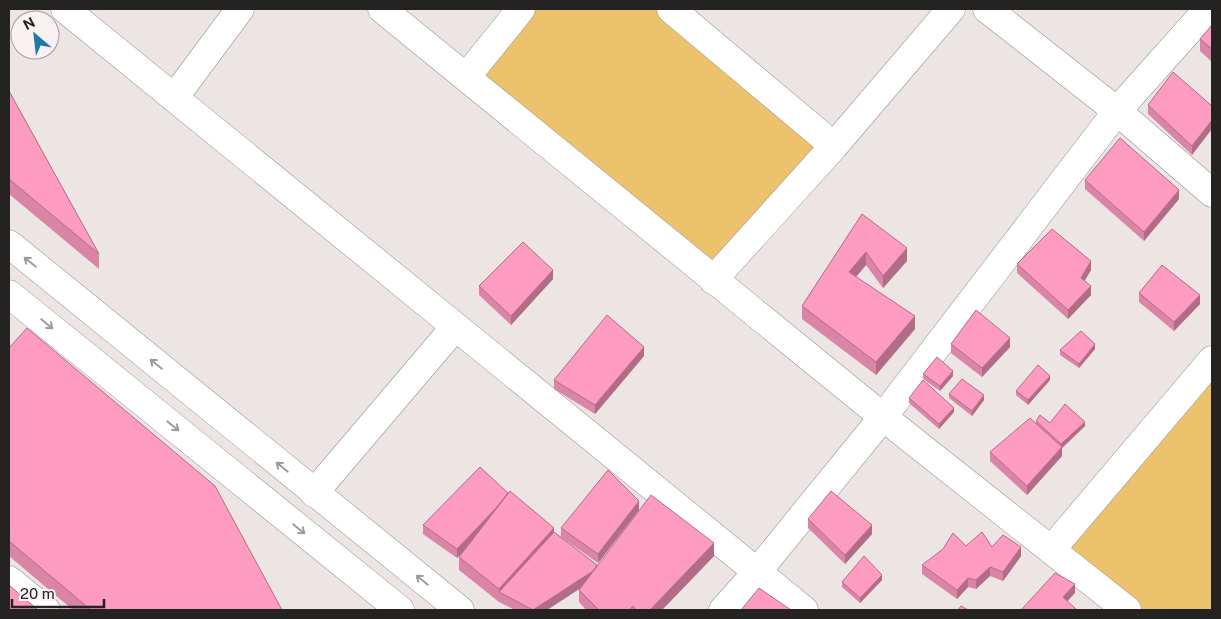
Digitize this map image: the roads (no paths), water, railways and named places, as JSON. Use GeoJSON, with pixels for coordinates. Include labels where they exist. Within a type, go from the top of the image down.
{"type":"FeatureCollection","features":[{"type":"Feature","properties":{"kind":"street"},"geometry":{"type":"LineString","coordinates":[[65,9],[804,610]]}},
{"type":"Feature","properties":{"kind":"street"},"geometry":{"type":"LineString","coordinates":[[174,98],[240,9]]}},
{"type":"Feature","properties":{"kind":"street"},"geometry":{"type":"LineString","coordinates":[[382,9],[713,280],[1127,610]]}},
{"type":"Feature","properties":{"kind":"street"},"geometry":{"type":"LineString","coordinates":[[466,76],[521,9]]}},
{"type":"Feature","properties":{"kind":"street"},"geometry":{"type":"LineString","coordinates":[[671,9],[834,146]]}},
{"type":"Feature","properties":{"kind":"street"},"geometry":{"type":"LineString","coordinates":[[713,280],[834,146],[951,9]]}},
{"type":"Feature","properties":{"kind":"street"},"geometry":{"type":"LineString","coordinates":[[986,9],[1118,111],[1212,193]]}},
{"type":"Feature","properties":{"kind":"street"},"geometry":{"type":"LineString","coordinates":[[723,610],[757,572],[883,417],[1118,111],[1208,9]]}},
{"type":"Feature","properties":{"kind":"street"},"geometry":{"type":"LineString","coordinates":[[9,244],[460,610]]}},
{"type":"Feature","properties":{"kind":"street"},"geometry":{"type":"LineString","coordinates":[[12,302],[400,610]]}},
{"type":"Feature","properties":{"kind":"street"},"geometry":{"type":"LineString","coordinates":[[314,493],[455,327]]}},
{"type":"Feature","properties":{"kind":"street"},"geometry":{"type":"LineString","coordinates":[[1051,550],[1212,360]]}},
{"type":"Feature","properties":{"kind":"street"},"geometry":{"type":"LineString","coordinates":[[9,580],[46,610]]}}]}
